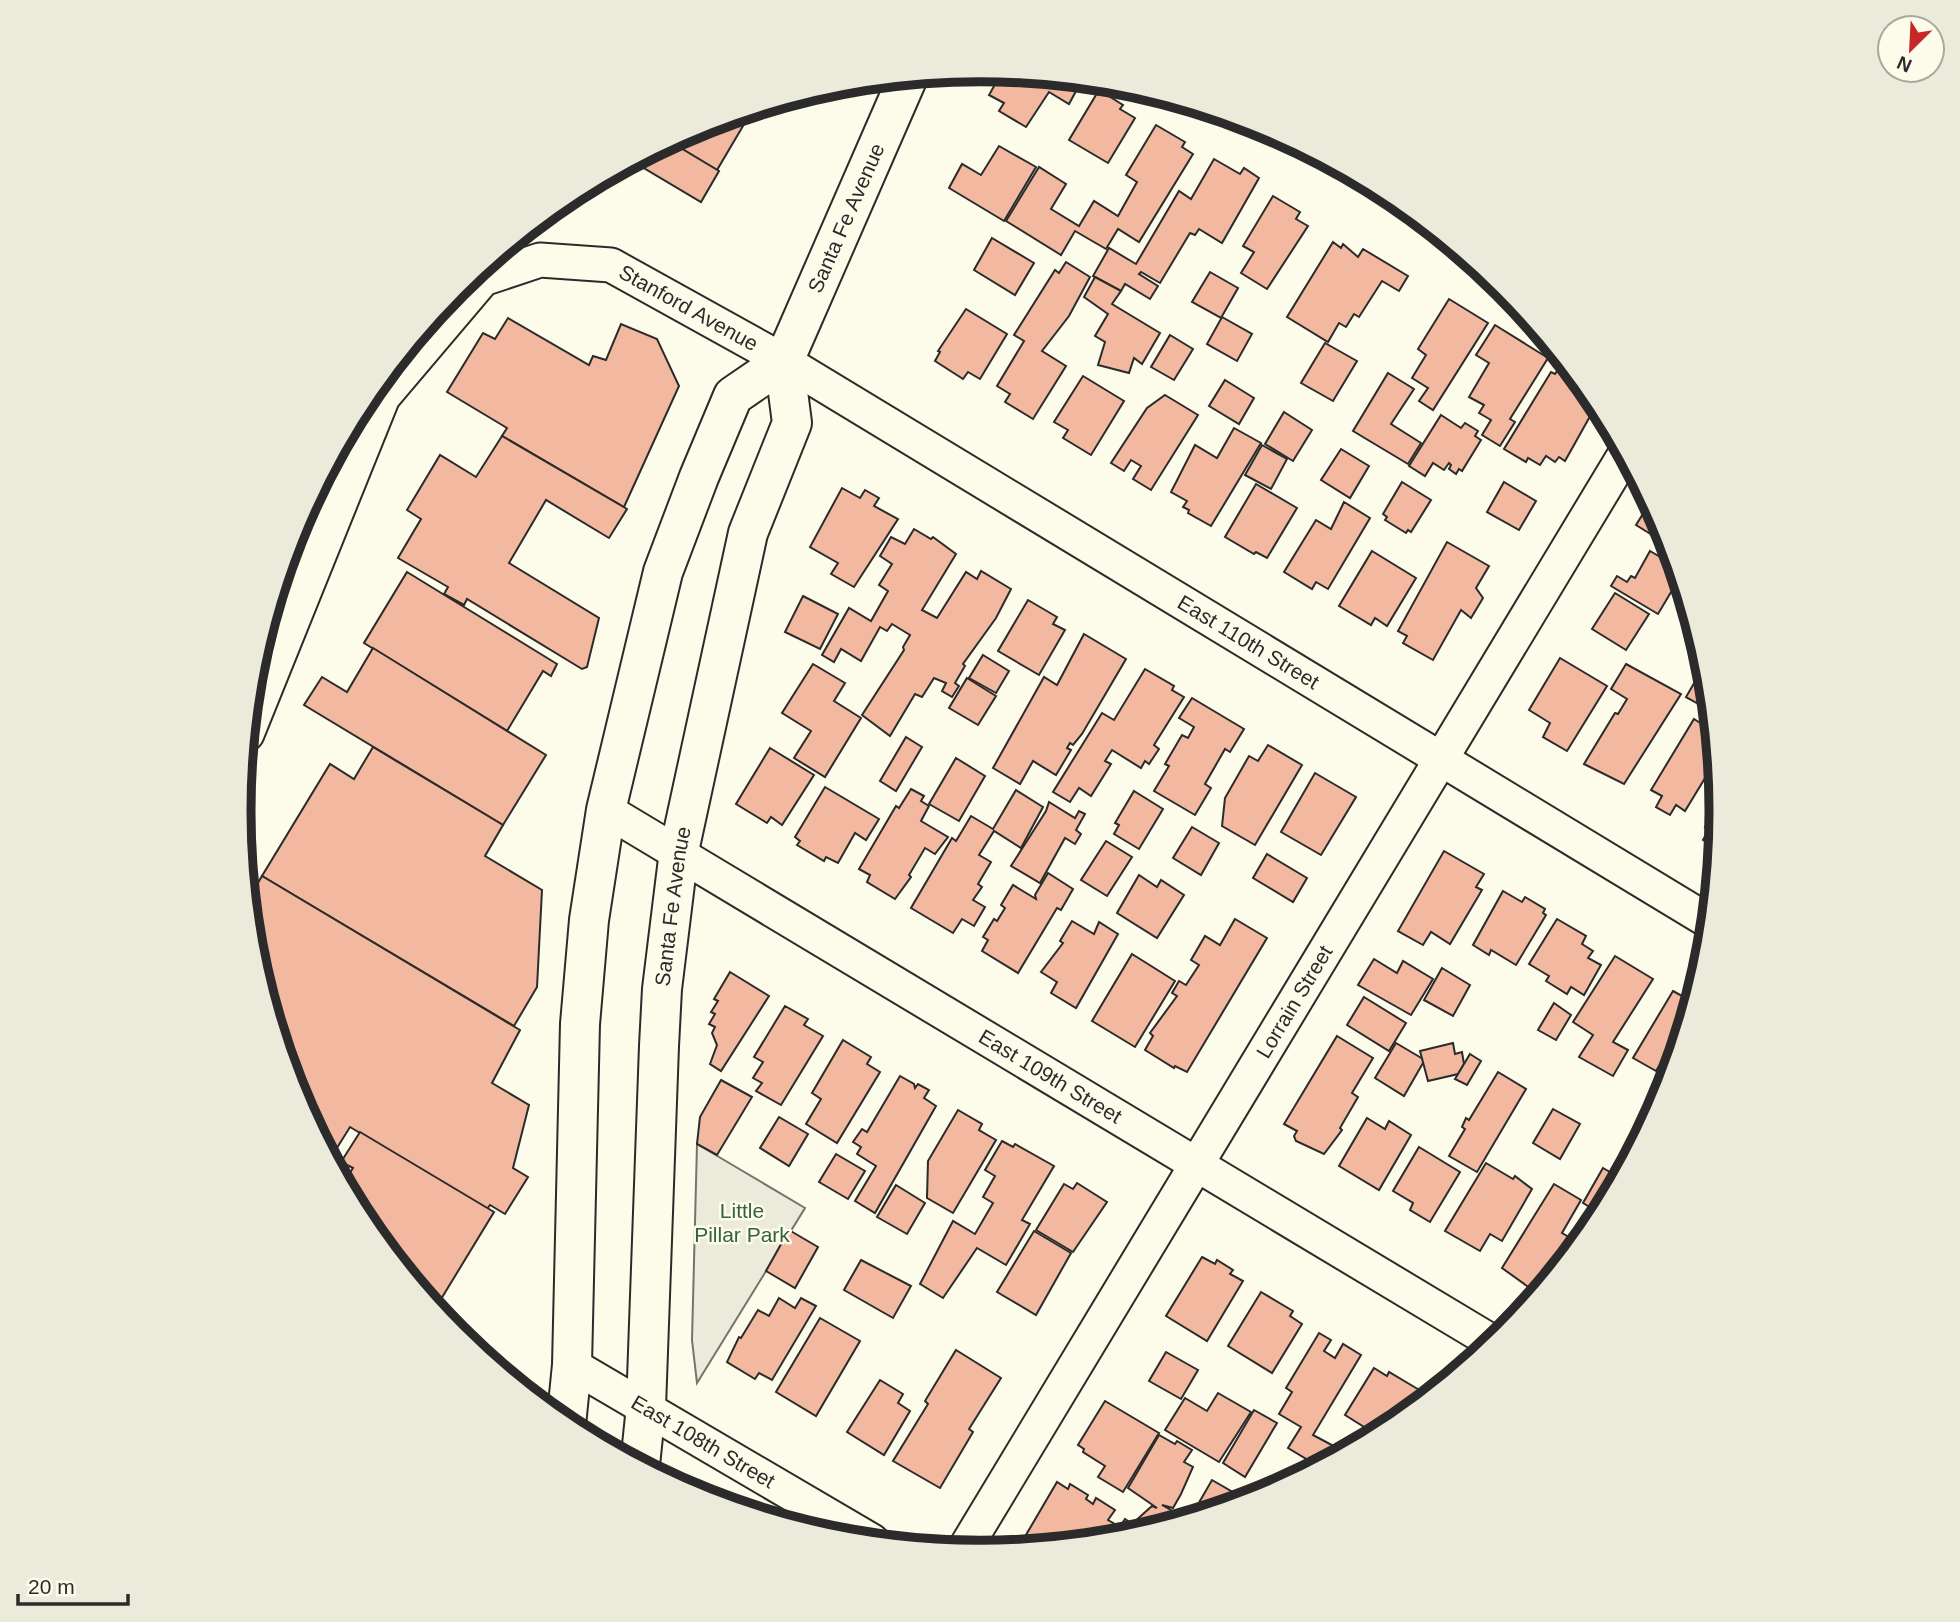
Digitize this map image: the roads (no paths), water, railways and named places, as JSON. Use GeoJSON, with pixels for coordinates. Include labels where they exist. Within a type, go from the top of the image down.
{"type":"FeatureCollection","features":[{"type":"Feature","properties":{"kind":"street","name":"Santa Fe Avenue"},"geometry":{"type":"LineString","coordinates":[[641,1456],[646,1407],[662,989],[679,851],[748,533],[792,423],[784,361],[904,86]]}},
{"type":"Feature","properties":{"kind":"street","name":"Stanford Avenue"},"geometry":{"type":"LineString","coordinates":[[483,279],[540,260],[611,265],[784,361]]}},
{"type":"Feature","properties":{"kind":"street","name":"Stanford Avenue"},"geometry":{"type":"LineString","coordinates":[[259,704],[383,397],[483,279]]}},
{"type":"Feature","properties":{"kind":"street","name":"East 110th Street"},"geometry":{"type":"LineString","coordinates":[[784,361],[1701,917]]}},
{"type":"Feature","properties":{"kind":"street"},"geometry":{"type":"LineString","coordinates":[[567,1412],[572,1365],[580,1024],[589,920],[606,810],[663,572],[699,477],[733,396],[784,361]]}},
{"type":"Feature","properties":{"kind":"street","name":"Lorrain Street"},"geometry":{"type":"LineString","coordinates":[[970,1540],[1620,463]]}},
{"type":"Feature","properties":{"kind":"street","name":"East 109th Street"},"geometry":{"type":"LineString","coordinates":[[606,810],[679,851],[1484,1337]]}},
{"type":"Feature","properties":{"kind":"street","name":"East 108th Street"},"geometry":{"type":"LineString","coordinates":[[572,1365],[850,1528]]}},
{"type":"Feature","properties":{"kind":"park label","name":"Little Pillar Park"},"geometry":{"type":"Point","coordinates":[742,1223]}}]}
